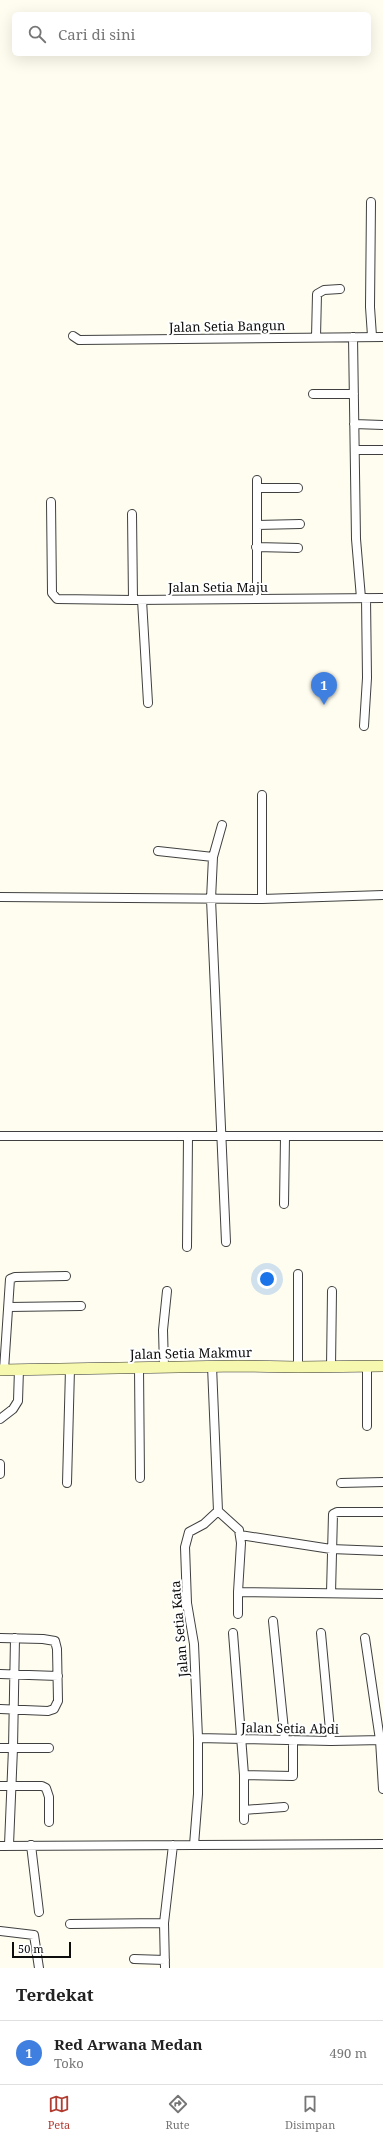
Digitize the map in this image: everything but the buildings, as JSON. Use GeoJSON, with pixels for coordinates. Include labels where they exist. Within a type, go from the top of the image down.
{"type":"FeatureCollection","features":[{"type":"Feature","properties":{"kind":"main road","name":"Jalan Setia Makmur"},"geometry":{"type":"LineString","coordinates":[[2,1370],[212,1366],[383,1366]]}},
{"type":"Feature","properties":{"kind":"street"},"geometry":{"type":"LineString","coordinates":[[371,202],[370,307],[372,336]]}},
{"type":"Feature","properties":{"kind":"street"},"geometry":{"type":"LineString","coordinates":[[316,337],[317,294],[324,290],[340,289]]}},
{"type":"Feature","properties":{"kind":"street","name":"Jalan Setia Bangun"},"geometry":{"type":"LineString","coordinates":[[73,336],[79,340],[383,337]]}},
{"type":"Feature","properties":{"kind":"street"},"geometry":{"type":"LineString","coordinates":[[353,337],[356,539],[364,598],[367,678],[364,726]]}},
{"type":"Feature","properties":{"kind":"street"},"geometry":{"type":"LineString","coordinates":[[313,394],[354,394]]}},
{"type":"Feature","properties":{"kind":"street"},"geometry":{"type":"LineString","coordinates":[[354,424],[383,425]]}},
{"type":"Feature","properties":{"kind":"street"},"geometry":{"type":"LineString","coordinates":[[355,450],[383,450]]}},
{"type":"Feature","properties":{"kind":"street"},"geometry":{"type":"LineString","coordinates":[[257,599],[257,484],[298,488]]}},
{"type":"Feature","properties":{"kind":"street","name":"Jalan Setia Maju"},"geometry":{"type":"LineString","coordinates":[[50,502],[54,596],[57,599],[142,600],[383,598]]}},
{"type":"Feature","properties":{"kind":"street"},"geometry":{"type":"LineString","coordinates":[[132,514],[134,600]]}},
{"type":"Feature","properties":{"kind":"street"},"geometry":{"type":"LineString","coordinates":[[257,525],[300,524]]}},
{"type":"Feature","properties":{"kind":"street"},"geometry":{"type":"LineString","coordinates":[[256,547],[298,548]]}},
{"type":"Feature","properties":{"kind":"street"},"geometry":{"type":"LineString","coordinates":[[142,600],[148,703]]}},
{"type":"Feature","properties":{"kind":"street"},"geometry":{"type":"LineString","coordinates":[[262,795],[262,899]]}},
{"type":"Feature","properties":{"kind":"street"},"geometry":{"type":"LineString","coordinates":[[222,825],[213,857],[211,899],[226,1242]]}},
{"type":"Feature","properties":{"kind":"street"},"geometry":{"type":"LineString","coordinates":[[158,851],[213,857]]}},
{"type":"Feature","properties":{"kind":"street"},"geometry":{"type":"LineString","coordinates":[[0,897],[262,899],[383,895]]}},
{"type":"Feature","properties":{"kind":"street"},"geometry":{"type":"LineString","coordinates":[[0,1136],[383,1136]]}},
{"type":"Feature","properties":{"kind":"street"},"geometry":{"type":"LineString","coordinates":[[186,1247],[188,1137]]}},
{"type":"Feature","properties":{"kind":"street"},"geometry":{"type":"LineString","coordinates":[[284,1204],[285,1137]]}},
{"type":"Feature","properties":{"kind":"street"},"geometry":{"type":"LineString","coordinates":[[298,1274],[298,1367]]}},
{"type":"Feature","properties":{"kind":"street"},"geometry":{"type":"LineString","coordinates":[[2,1370],[12,1278],[66,1276]]}},
{"type":"Feature","properties":{"kind":"street"},"geometry":{"type":"LineString","coordinates":[[330,1367],[332,1290]]}},
{"type":"Feature","properties":{"kind":"street"},"geometry":{"type":"LineString","coordinates":[[164,1367],[164,1330],[167,1291]]}},
{"type":"Feature","properties":{"kind":"street"},"geometry":{"type":"LineString","coordinates":[[8,1307],[80,1306]]}},
{"type":"Feature","properties":{"kind":"street"},"geometry":{"type":"LineString","coordinates":[[212,1366],[218,1511],[235,1524],[240,1535],[238,1614]]}},
{"type":"Feature","properties":{"kind":"street"},"geometry":{"type":"LineString","coordinates":[[367,1366],[367,1426]]}},
{"type":"Feature","properties":{"kind":"street"},"geometry":{"type":"LineString","coordinates":[[139,1368],[140,1478]]}},
{"type":"Feature","properties":{"kind":"street"},"geometry":{"type":"LineString","coordinates":[[0,1418],[13,1409],[18,1401],[19,1369]]}},
{"type":"Feature","properties":{"kind":"street"},"geometry":{"type":"LineString","coordinates":[[67,1483],[70,1369]]}},
{"type":"Feature","properties":{"kind":"street"},"geometry":{"type":"LineString","coordinates":[[0,1464],[0,1474]]}},
{"type":"Feature","properties":{"kind":"street"},"geometry":{"type":"LineString","coordinates":[[341,1483],[383,1482]]}},
{"type":"Feature","properties":{"kind":"street","name":"Jalan Setia Kata"},"geometry":{"type":"LineString","coordinates":[[194,1845],[198,1794],[198,1738],[194,1644],[187,1603],[185,1547],[189,1532],[204,1524],[218,1511]]}},
{"type":"Feature","properties":{"kind":"street"},"geometry":{"type":"LineString","coordinates":[[331,1594],[333,1514],[337,1512],[383,1512]]}},
{"type":"Feature","properties":{"kind":"street"},"geometry":{"type":"LineString","coordinates":[[240,1535],[331,1549],[383,1551]]}},
{"type":"Feature","properties":{"kind":"street"},"geometry":{"type":"LineString","coordinates":[[238,1592],[383,1594]]}},
{"type":"Feature","properties":{"kind":"street"},"geometry":{"type":"LineString","coordinates":[[244,1775],[293,1776],[273,1621]]}},
{"type":"Feature","properties":{"kind":"street"},"geometry":{"type":"LineString","coordinates":[[233,1634],[242,1739],[244,1820]]}},
{"type":"Feature","properties":{"kind":"street"},"geometry":{"type":"LineString","coordinates":[[321,1634],[330,1741]]}},
{"type":"Feature","properties":{"kind":"street"},"geometry":{"type":"LineString","coordinates":[[0,1638],[52,1639],[57,1645],[58,1676],[58,1701],[54,1709],[48,1711],[0,1709]]}},
{"type":"Feature","properties":{"kind":"street"},"geometry":{"type":"LineString","coordinates":[[9,1846],[12,1786],[15,1638]]}},
{"type":"Feature","properties":{"kind":"street"},"geometry":{"type":"LineString","coordinates":[[365,1638],[382,1740],[383,1789]]}},
{"type":"Feature","properties":{"kind":"street"},"geometry":{"type":"LineString","coordinates":[[0,1674],[58,1676]]}},
{"type":"Feature","properties":{"kind":"street","name":"Jalan Setia Abdi"},"geometry":{"type":"LineString","coordinates":[[198,1738],[330,1741],[382,1740]]}},
{"type":"Feature","properties":{"kind":"street"},"geometry":{"type":"LineString","coordinates":[[0,1748],[50,1748]]}},
{"type":"Feature","properties":{"kind":"street"},"geometry":{"type":"LineString","coordinates":[[0,1786],[42,1786],[46,1788],[49,1797],[49,1822]]}},
{"type":"Feature","properties":{"kind":"street"},"geometry":{"type":"LineString","coordinates":[[244,1810],[284,1807]]}},
{"type":"Feature","properties":{"kind":"street"},"geometry":{"type":"LineString","coordinates":[[0,1846],[383,1844]]}},
{"type":"Feature","properties":{"kind":"street"},"geometry":{"type":"LineString","coordinates":[[31,1845],[39,1912]]}},
{"type":"Feature","properties":{"kind":"street"},"geometry":{"type":"LineString","coordinates":[[134,1959],[165,1964],[164,1923],[173,1845]]}},
{"type":"Feature","properties":{"kind":"street"},"geometry":{"type":"LineString","coordinates":[[70,1924],[164,1923]]}},
{"type":"Feature","properties":{"kind":"street"},"geometry":{"type":"LineString","coordinates":[[0,1931],[34,1935],[38,1968]]}},
{"type":"Feature","properties":{"kind":"place","name":"Red Arwana Medan"},"geometry":{"type":"Point","coordinates":[324,705]}}]}
